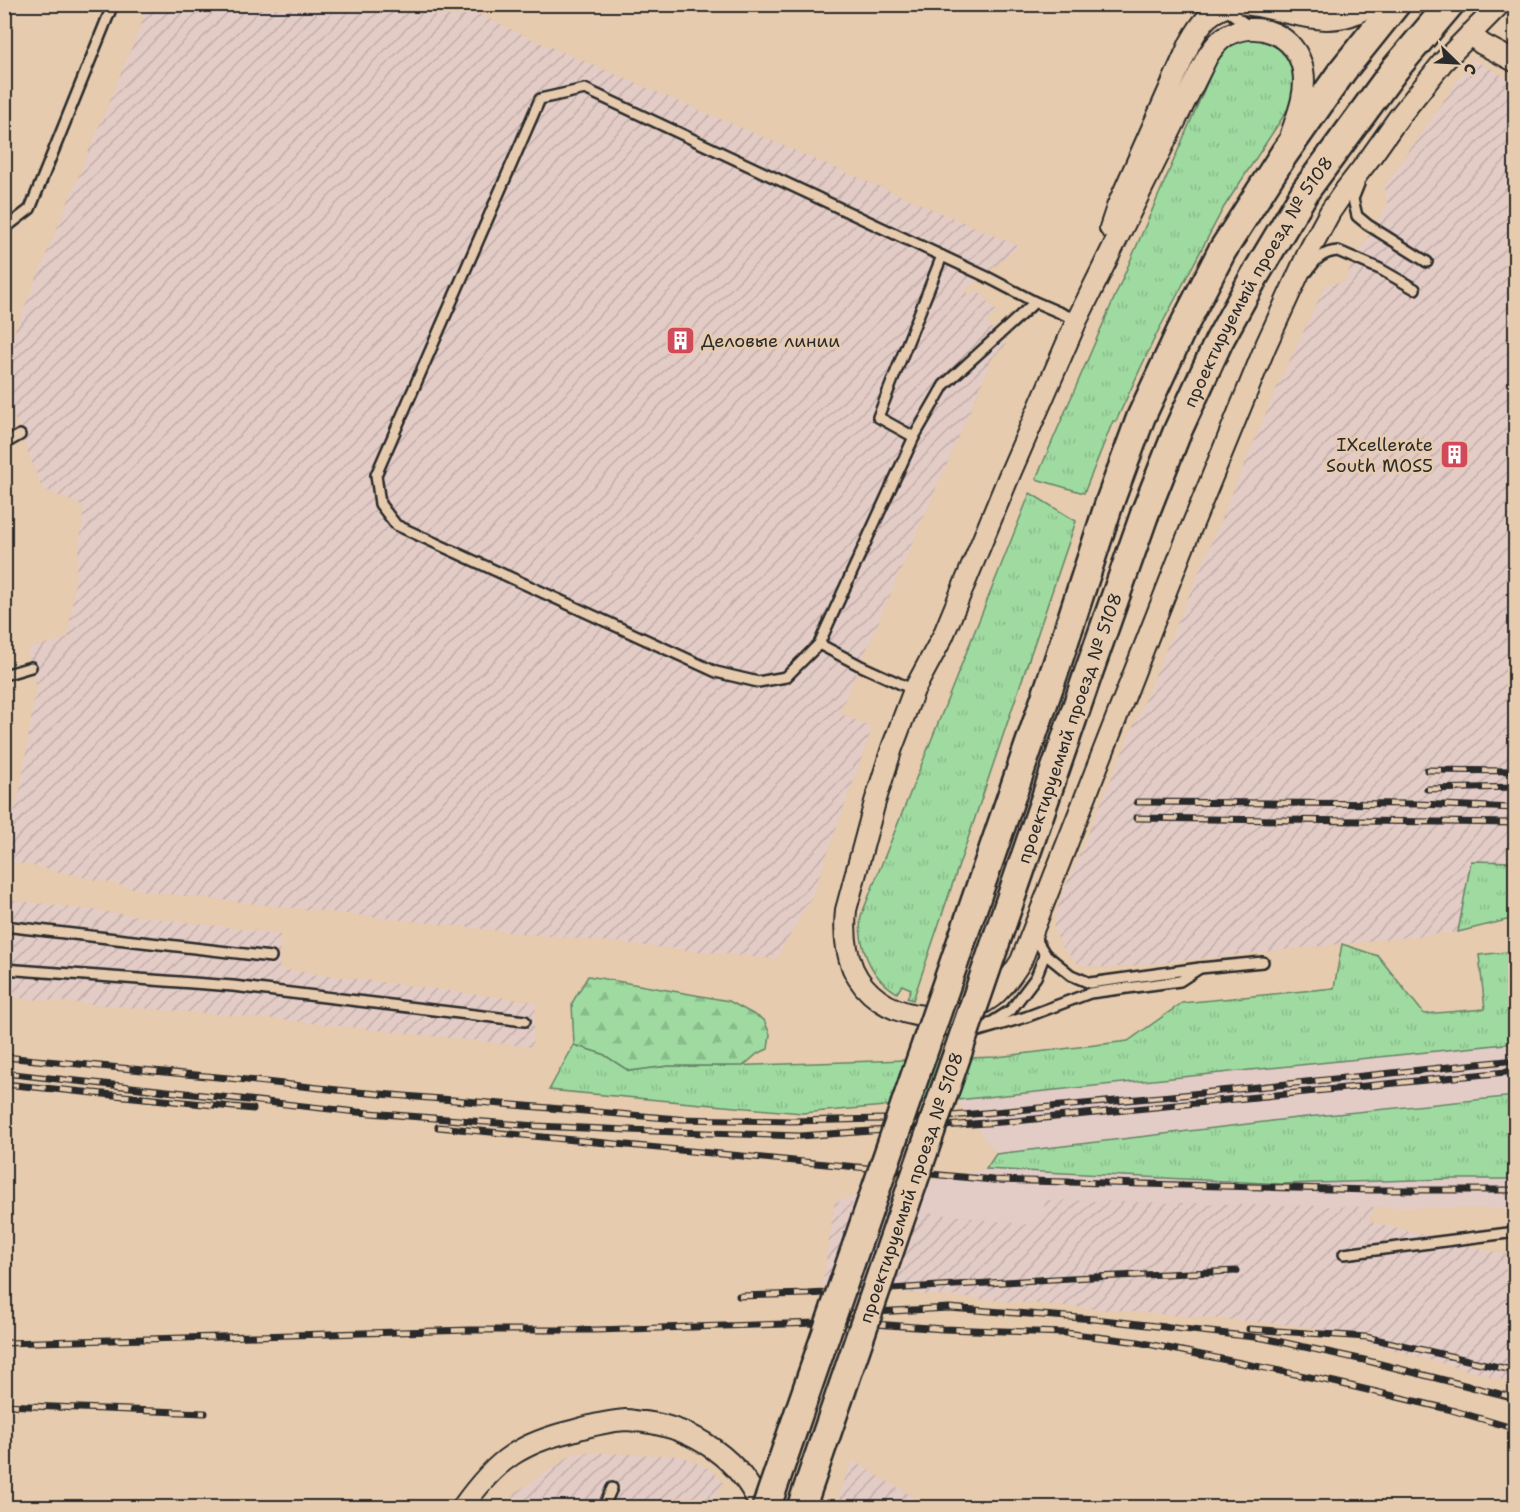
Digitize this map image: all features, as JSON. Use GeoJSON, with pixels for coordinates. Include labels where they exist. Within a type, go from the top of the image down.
{"type":"FeatureCollection","features":[{"type":"Feature","properties":{"kind":"main road","name":"проектируемый проезд № 5108"},"geometry":{"type":"LineString","coordinates":[[763,1508],[1141,417],[1222,251],[1284,154],[1343,70],[1396,4]]}},
{"type":"Feature","properties":{"kind":"main road","name":"проектируемый проезд № 5108"},"geometry":{"type":"LineString","coordinates":[[801,1508],[1080,696],[1145,513],[1178,430],[1219,341],[1306,190],[1395,69],[1450,4]]}},
{"type":"Feature","properties":{"kind":"street"},"geometry":{"type":"LineString","coordinates":[[1245,4],[1304,17],[1334,20],[1362,12],[1371,4]]}},
{"type":"Feature","properties":{"kind":"street"},"geometry":{"type":"LineString","coordinates":[[1395,69],[1466,4]]}},
{"type":"Feature","properties":{"kind":"street"},"geometry":{"type":"LineString","coordinates":[[1284,154],[1301,105],[1305,83],[1303,69],[1293,45],[1281,36],[1252,29],[1238,31],[1224,37],[1207,57],[1077,320],[943,636],[914,690],[892,748],[875,802],[846,910],[844,926],[848,955],[854,971],[875,997],[888,1006],[905,1013],[934,1017],[965,1012],[992,996],[1011,976],[1021,961],[1185,543],[1266,345],[1309,251],[1330,212],[1399,117],[1443,62],[1500,4]]}},
{"type":"Feature","properties":{"kind":"street"},"geometry":{"type":"LineString","coordinates":[[1077,320],[1117,207],[1198,26],[1226,5]]}},
{"type":"Feature","properties":{"kind":"street"},"geometry":{"type":"LineString","coordinates":[[1470,34],[1482,44],[1515,63]]}},
{"type":"Feature","properties":{"kind":"street"},"geometry":{"type":"LineString","coordinates":[[462,1508],[482,1481],[496,1467],[524,1448],[565,1433],[627,1420],[681,1430],[715,1449],[729,1461],[763,1508]]}},
{"type":"Feature","properties":{"kind":"lane"},"geometry":{"type":"LineString","coordinates":[[4,229],[30,209],[113,4]]}},
{"type":"Feature","properties":{"kind":"lane"},"geometry":{"type":"LineString","coordinates":[[1226,5],[1252,29]]}},
{"type":"Feature","properties":{"kind":"lane"},"geometry":{"type":"LineString","coordinates":[[1035,302],[944,385],[914,437],[819,644],[786,677],[758,682],[716,672],[396,525],[380,504],[376,475],[540,99],[585,89],[1077,320]]}},
{"type":"Feature","properties":{"kind":"lane"},"geometry":{"type":"LineString","coordinates":[[1370,158],[1353,199],[1357,216],[1428,262]]}},
{"type":"Feature","properties":{"kind":"lane"},"geometry":{"type":"LineString","coordinates":[[1289,297],[1320,256],[1330,251],[1338,251],[1380,269],[1415,289]]}},
{"type":"Feature","properties":{"kind":"lane"},"geometry":{"type":"LineString","coordinates":[[914,437],[878,417],[942,256]]}},
{"type":"Feature","properties":{"kind":"lane"},"geometry":{"type":"LineString","coordinates":[[4,444],[20,435]]}},
{"type":"Feature","properties":{"kind":"lane"},"geometry":{"type":"LineString","coordinates":[[819,644],[914,690]]}},
{"type":"Feature","properties":{"kind":"lane"},"geometry":{"type":"LineString","coordinates":[[4,675],[31,668]]}},
{"type":"Feature","properties":{"kind":"lane"},"geometry":{"type":"LineString","coordinates":[[4,926],[271,957]]}},
{"type":"Feature","properties":{"kind":"lane"},"geometry":{"type":"LineString","coordinates":[[1033,929],[1036,941],[1045,954],[1071,975],[1090,983],[1263,962]]}},
{"type":"Feature","properties":{"kind":"lane"},"geometry":{"type":"LineString","coordinates":[[979,1031],[1011,1010],[1036,977],[1045,954]]}},
{"type":"Feature","properties":{"kind":"lane"},"geometry":{"type":"LineString","coordinates":[[905,1013],[938,1029],[979,1031],[1026,1017],[1090,993],[1180,981],[1200,968]]}},
{"type":"Feature","properties":{"kind":"lane"},"geometry":{"type":"LineString","coordinates":[[4,969],[233,986],[525,1021]]}},
{"type":"Feature","properties":{"kind":"lane"},"geometry":{"type":"LineString","coordinates":[[1344,1254],[1515,1232]]}},
{"type":"Feature","properties":{"kind":"lane"},"geometry":{"type":"LineString","coordinates":[[603,1508],[612,1488]]}},
{"type":"Feature","properties":{"kind":"shaded area"},"geometry":{"type":"Polygon","coordinates":[[[149,5],[459,5],[532,39],[1019,246],[966,290],[970,296],[978,290],[997,312],[986,322],[1006,345],[993,357],[839,713],[872,728],[812,897],[776,959],[151,892],[5,860],[5,840],[20,791],[36,687],[27,649],[68,638],[84,507],[42,488],[5,394],[5,355],[149,5]]]}},
{"type":"Feature","properties":{"kind":"shaded area"},"geometry":{"type":"Polygon","coordinates":[[[1472,59],[1515,82],[1515,862],[1471,861],[1458,932],[1109,968],[1080,965],[1063,948],[1053,929],[1059,902],[1278,385],[1326,284],[1345,282],[1387,204],[1384,187],[1472,59]]]}},
{"type":"Feature","properties":{"kind":"shaded area"},"geometry":{"type":"Polygon","coordinates":[[[5,899],[280,934],[279,969],[536,1002],[532,1047],[276,1019],[5,997],[5,899]]]}},
{"type":"Feature","properties":{"kind":"shaded area"},"geometry":{"type":"Polygon","coordinates":[[[1515,1043],[1515,1096],[1297,1118],[996,1154],[957,1100],[1515,1043]]]}},
{"type":"Feature","properties":{"kind":"shaded area"},"geometry":{"type":"Polygon","coordinates":[[[986,1169],[1282,1184],[1516,1179],[1515,1209],[1046,1200],[1039,1226],[835,1201],[986,1169]]]}},
{"type":"Feature","properties":{"kind":"shaded area"},"geometry":{"type":"Polygon","coordinates":[[[1046,1200],[1374,1207],[1369,1221],[1515,1257],[1515,1383],[1306,1326],[822,1286],[835,1201],[1038,1226],[1046,1200]]]}},
{"type":"Feature","properties":{"kind":"shaded area"},"geometry":{"type":"Polygon","coordinates":[[[583,1452],[681,1456],[712,1470],[723,1482],[711,1507],[510,1508],[515,1493],[573,1454],[583,1452]]]}},
{"type":"Feature","properties":{"kind":"shaded area"},"geometry":{"type":"Polygon","coordinates":[[[852,1460],[930,1507],[835,1507],[852,1460]]]}},
{"type":"Feature","properties":{"kind":"green space"},"geometry":{"type":"Polygon","coordinates":[[[1244,37],[1266,37],[1281,44],[1297,67],[1294,100],[1224,207],[1156,335],[1116,421],[1113,421],[1084,493],[1036,479],[1214,67],[1209,64],[1217,52],[1244,37]]]}},
{"type":"Feature","properties":{"kind":"green space"},"geometry":{"type":"Polygon","coordinates":[[[1030,493],[1076,521],[913,1000],[907,998],[911,989],[902,985],[897,993],[874,972],[864,948],[861,916],[1030,493]]]}},
{"type":"Feature","properties":{"kind":"green space"},"geometry":{"type":"Polygon","coordinates":[[[1471,861],[1515,862],[1515,918],[1458,932],[1471,861]]]}},
{"type":"Feature","properties":{"kind":"green space"},"geometry":{"type":"Polygon","coordinates":[[[1342,944],[1378,956],[1424,1014],[1485,1009],[1479,955],[1515,951],[1515,1043],[957,1100],[802,1113],[549,1090],[574,1045],[603,1054],[629,1071],[668,1066],[997,1057],[1128,1041],[1182,1003],[1334,988],[1342,944]]]}},
{"type":"Feature","properties":{"kind":"green space"},"geometry":{"type":"Polygon","coordinates":[[[588,976],[729,1001],[764,1020],[770,1034],[768,1049],[757,1054],[743,1066],[668,1066],[629,1071],[603,1054],[574,1045],[572,1003],[588,976]]]}},
{"type":"Feature","properties":{"kind":"green space"},"geometry":{"type":"Polygon","coordinates":[[[1515,1096],[1515,1179],[1282,1184],[986,1169],[996,1154],[1297,1118],[1515,1096]]]}},
{"type":"Feature","properties":{"kind":"railway"},"geometry":{"type":"LineString","coordinates":[[1427,770],[1516,771]]}},
{"type":"Feature","properties":{"kind":"railway"},"geometry":{"type":"LineString","coordinates":[[1427,789],[1516,787]]}},
{"type":"Feature","properties":{"kind":"railway"},"geometry":{"type":"LineString","coordinates":[[1137,802],[1419,804],[1516,808]]}},
{"type":"Feature","properties":{"kind":"railway"},"geometry":{"type":"LineString","coordinates":[[1136,818],[1516,823]]}},
{"type":"Feature","properties":{"kind":"railway"},"geometry":{"type":"LineString","coordinates":[[4,1057],[356,1092],[678,1119],[791,1121],[929,1118],[1182,1095],[1516,1060]]}},
{"type":"Feature","properties":{"kind":"railway"},"geometry":{"type":"LineString","coordinates":[[4,1073],[357,1112],[536,1126],[800,1136],[1015,1121],[1516,1071]]}},
{"type":"Feature","properties":{"kind":"railway"},"geometry":{"type":"LineString","coordinates":[[4,1084],[253,1109]]}},
{"type":"Feature","properties":{"kind":"railway"},"geometry":{"type":"LineString","coordinates":[[438,1127],[993,1180],[1371,1190],[1516,1190]]}},
{"type":"Feature","properties":{"kind":"railway"},"geometry":{"type":"LineString","coordinates":[[739,1296],[1237,1271]]}},
{"type":"Feature","properties":{"kind":"railway"},"geometry":{"type":"LineString","coordinates":[[838,1314],[949,1308],[1094,1319],[1263,1338],[1364,1360],[1516,1398]]}},
{"type":"Feature","properties":{"kind":"railway"},"geometry":{"type":"LineString","coordinates":[[4,1343],[847,1322],[943,1329],[1066,1333],[1138,1342],[1334,1382],[1448,1409],[1516,1429]]}},
{"type":"Feature","properties":{"kind":"railway"},"geometry":{"type":"LineString","coordinates":[[1249,1329],[1366,1337],[1516,1371]]}},
{"type":"Feature","properties":{"kind":"railway"},"geometry":{"type":"LineString","coordinates":[[4,1405],[205,1413]]}},
{"type":"Feature","properties":{"kind":"place","name":"Деловые линии"},"geometry":{"type":"Point","coordinates":[680,341]}},
{"type":"Feature","properties":{"kind":"place","name":"IXcellerate South MOS5"},"geometry":{"type":"Point","coordinates":[1454,455]}}]}
